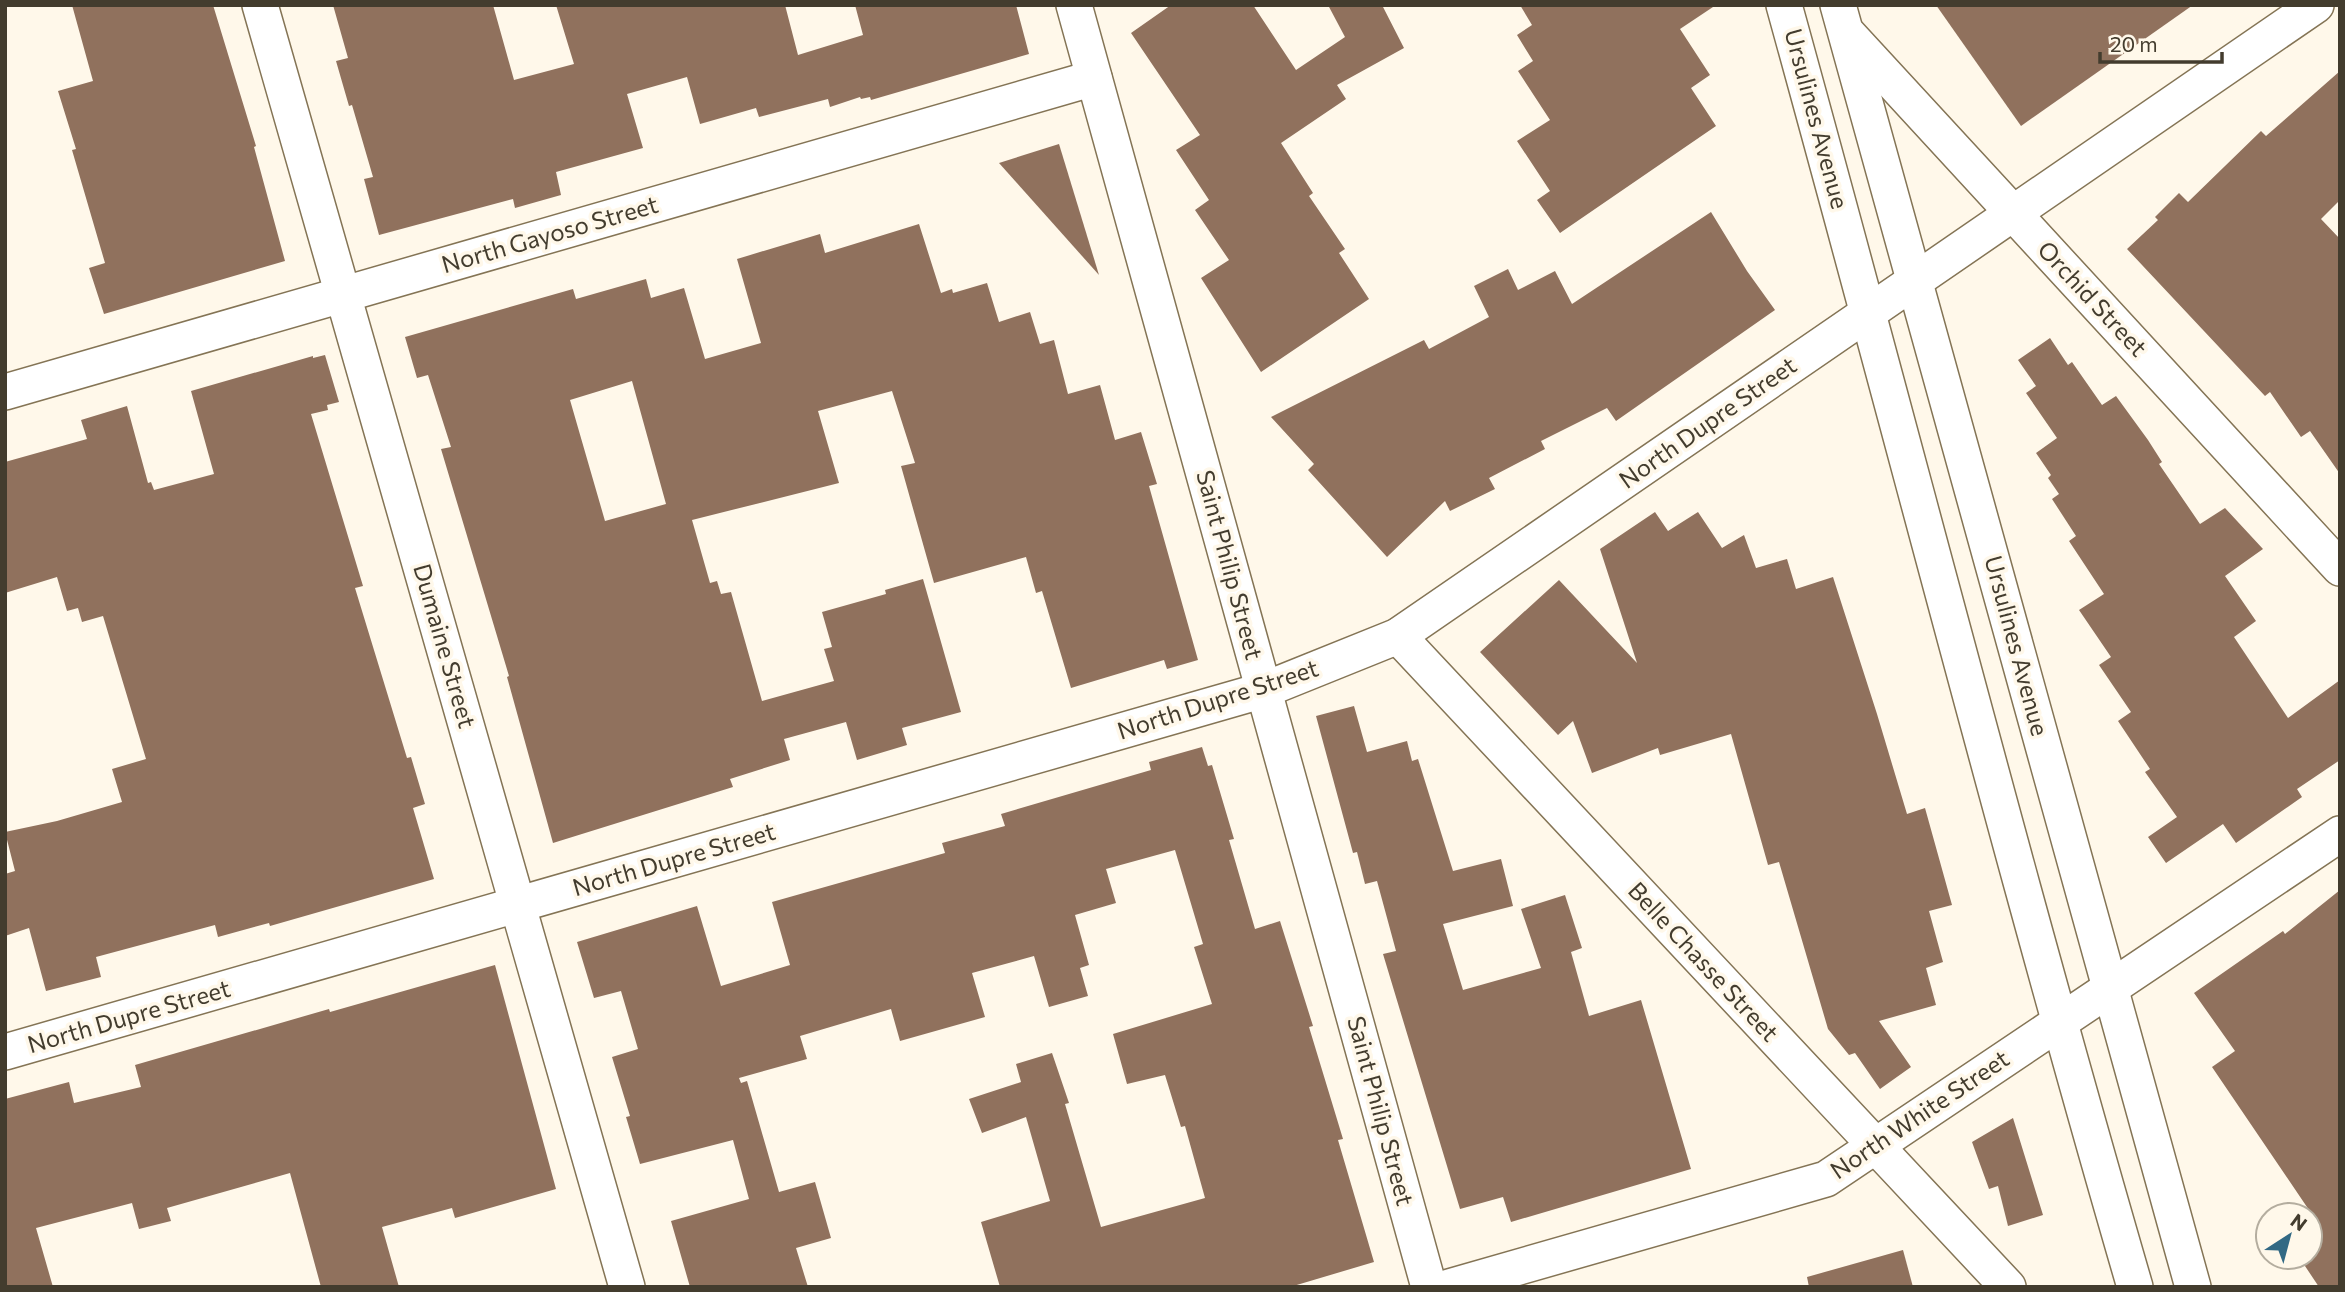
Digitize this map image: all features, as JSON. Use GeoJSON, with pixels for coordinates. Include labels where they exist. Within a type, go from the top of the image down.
{"type":"FeatureCollection","features":[{"type":"Feature","properties":{"kind":"street","name":"Dumaine Street"},"geometry":{"type":"LineString","coordinates":[[260,5],[627,1287]]}},
{"type":"Feature","properties":{"kind":"street","name":"Ursulines Avenue"},"geometry":{"type":"LineString","coordinates":[[1784,5],[1869,312],[2058,1023],[2135,1287]]}},
{"type":"Feature","properties":{"kind":"street","name":"North Dupre Street"},"geometry":{"type":"LineString","coordinates":[[5,1052],[1264,690],[1398,636],[2316,5]]}},
{"type":"Feature","properties":{"kind":"street","name":"Saint Philip Street"},"geometry":{"type":"LineString","coordinates":[[1076,6],[1429,1287]]}},
{"type":"Feature","properties":{"kind":"street","name":"Ursulines Avenue"},"geometry":{"type":"LineString","coordinates":[[1842,18],[2193,1287]]}},
{"type":"Feature","properties":{"kind":"street","name":"Orchid Street"},"geometry":{"type":"LineString","coordinates":[[1842,18],[2013,213],[2340,568]]}},
{"type":"Feature","properties":{"kind":"street","name":"North Gayoso Street"},"geometry":{"type":"LineString","coordinates":[[5,392],[1094,78]]}},
{"type":"Feature","properties":{"kind":"street","name":"Belle Chasse Street"},"geometry":{"type":"LineString","coordinates":[[1398,636],[2008,1287]]}},
{"type":"Feature","properties":{"kind":"street","name":"North White Street"},"geometry":{"type":"LineString","coordinates":[[1449,1287],[1826,1179],[2340,834]]}},
{"type":"Feature","properties":{"kind":"building"},"geometry":{"type":"Polygon","coordinates":[[[72,5],[213,5],[256,146],[254,147],[285,261],[104,314],[89,268],[105,263],[58,91],[93,81],[72,5]]]}},
{"type":"Feature","properties":{"kind":"building"},"geometry":{"type":"Polygon","coordinates":[[[333,5],[493,5],[514,80],[574,64],[556,5],[785,5],[798,55],[863,35],[855,5],[1016,5],[1029,54],[871,100],[870,97],[860,97],[830,107],[828,99],[759,117],[756,108],[700,124],[687,77],[627,94],[643,148],[556,172],[561,195],[515,208],[513,199],[379,235],[364,179],[373,177],[336,61],[348,58],[333,5]]]}},
{"type":"Feature","properties":{"kind":"building"},"geometry":{"type":"Polygon","coordinates":[[[1171,5],[1253,5],[1296,70],[1345,37],[1328,5],[1382,5],[1404,48],[1337,85],[1346,99],[1281,143],[1313,193],[1309,196],[1345,249],[1339,253],[1369,299],[1261,372],[1201,278],[1229,260],[1195,210],[1209,200],[1176,150],[1200,135],[1131,33],[1171,5]]]}},
{"type":"Feature","properties":{"kind":"building"},"geometry":{"type":"Polygon","coordinates":[[[1520,5],[1716,5],[1680,29],[1710,75],[1691,88],[1716,126],[1560,233],[1537,200],[1550,191],[1517,141],[1550,120],[1518,71],[1533,61],[1517,35],[1532,25],[1520,5]]]}},
{"type":"Feature","properties":{"kind":"building"},"geometry":{"type":"Polygon","coordinates":[[[1936,5],[2193,5],[2021,126],[1936,5]]]}},
{"type":"Feature","properties":{"kind":"building"},"geometry":{"type":"Polygon","coordinates":[[[2340,71],[2340,200],[2321,219],[2340,239],[2340,474],[2310,431],[2301,437],[2270,392],[2265,396],[2127,249],[2158,220],[2155,217],[2179,193],[2188,202],[2261,131],[2266,136],[2340,71]]]}},
{"type":"Feature","properties":{"kind":"building"},"geometry":{"type":"Polygon","coordinates":[[[1059,144],[1099,275],[999,163],[1059,144]]]}},
{"type":"Feature","properties":{"kind":"building"},"geometry":{"type":"Polygon","coordinates":[[[1711,212],[1747,271],[1775,310],[1616,421],[1607,408],[1541,441],[1545,449],[1489,478],[1495,489],[1450,511],[1445,501],[1387,557],[1308,470],[1314,464],[1271,417],[1424,340],[1429,349],[1489,317],[1474,286],[1508,269],[1518,290],[1555,271],[1572,304],[1711,212]]]}},
{"type":"Feature","properties":{"kind":"building"},"geometry":{"type":"Polygon","coordinates":[[[919,224],[941,293],[952,289],[953,293],[987,283],[999,322],[1030,312],[1040,344],[1054,340],[1068,394],[1100,385],[1115,440],[1141,432],[1157,484],[1149,486],[1198,660],[1167,669],[1164,660],[1071,688],[1042,591],[1036,593],[1026,557],[934,583],[901,466],[915,463],[892,391],[818,411],[839,483],[692,520],[710,583],[717,581],[721,594],[731,592],[762,701],[834,681],[824,649],[832,647],[822,612],[886,594],[885,590],[923,579],[961,712],[902,728],[907,745],[857,760],[846,722],[784,739],[790,760],[730,779],[733,787],[553,843],[507,677],[509,676],[441,449],[451,447],[428,375],[417,378],[405,337],[573,289],[576,299],[646,279],[651,298],[684,288],[705,359],[761,343],[737,259],[820,234],[825,253],[919,224]],[[632,381],[570,400],[605,521],[666,504],[632,381]]]}},
{"type":"Feature","properties":{"kind":"building"},"geometry":{"type":"Polygon","coordinates":[[[2050,338],[2068,365],[2072,362],[2102,405],[2116,396],[2148,440],[2162,462],[2159,464],[2200,524],[2225,508],[2263,549],[2225,576],[2256,621],[2234,637],[2288,718],[2340,680],[2340,760],[2297,789],[2302,797],[2236,843],[2223,824],[2166,863],[2148,837],[2177,817],[2145,772],[2150,769],[2118,721],[2131,712],[2099,665],[2111,657],[2079,610],[2104,594],[2069,541],[2076,536],[2052,499],[2059,494],[2048,478],[2051,475],[2036,453],[2057,438],[2026,393],[2036,386],[2018,360],[2050,338]]]}},
{"type":"Feature","properties":{"kind":"building"},"geometry":{"type":"Polygon","coordinates":[[[325,355],[339,402],[327,405],[328,410],[311,414],[363,586],[355,588],[407,758],[411,757],[425,804],[413,808],[434,879],[270,926],[269,923],[218,937],[215,925],[96,957],[101,977],[46,991],[29,928],[5,936],[5,874],[15,871],[5,832],[57,821],[122,802],[112,769],[146,759],[103,616],[82,622],[78,608],[67,611],[57,577],[5,593],[5,462],[87,439],[81,420],[127,406],[148,483],[151,482],[154,490],[214,474],[191,391],[313,356],[325,355]]]}},
{"type":"Feature","properties":{"kind":"building"},"geometry":{"type":"Polygon","coordinates":[[[1655,512],[1668,531],[1698,512],[1722,548],[1744,535],[1756,568],[1787,559],[1796,589],[1833,577],[1907,814],[1925,808],[1952,905],[1929,911],[1943,962],[1926,968],[1936,1005],[1879,1021],[1911,1067],[1880,1089],[1855,1053],[1849,1055],[1828,1029],[1779,862],[1768,865],[1731,734],[1660,755],[1658,748],[1592,773],[1573,721],[1558,735],[1480,652],[1559,580],[1637,663],[1600,549],[1655,512]]]}},
{"type":"Feature","properties":{"kind":"building"},"geometry":{"type":"Polygon","coordinates":[[[1354,706],[1367,752],[1407,741],[1412,761],[1418,759],[1453,871],[1501,859],[1513,906],[1443,924],[1463,990],[1541,968],[1521,909],[1565,895],[1582,948],[1571,952],[1589,1016],[1641,1000],[1691,1169],[1511,1222],[1503,1197],[1460,1209],[1383,954],[1396,951],[1377,881],[1365,884],[1357,852],[1353,853],[1316,716],[1354,706]]]}},
{"type":"Feature","properties":{"kind":"building"},"geometry":{"type":"Polygon","coordinates":[[[1202,747],[1208,766],[1212,765],[1234,839],[1229,840],[1255,929],[1280,921],[1313,1026],[1309,1027],[1343,1139],[1338,1140],[1374,1262],[1290,1287],[1000,1287],[981,1222],[1050,1201],[1026,1117],[982,1133],[969,1099],[1021,1082],[1016,1064],[1052,1053],[1069,1103],[1065,1104],[1101,1227],[1205,1198],[1185,1126],[1181,1127],[1165,1075],[1127,1084],[1113,1034],[1212,1004],[1194,947],[1203,944],[1175,850],[1106,869],[1116,903],[1075,915],[1089,965],[1080,968],[1088,996],[1049,1007],[1034,956],[972,973],[985,1017],[900,1041],[891,1009],[800,1036],[807,1059],[739,1078],[741,1083],[747,1081],[779,1192],[815,1182],[831,1238],[796,1248],[808,1287],[690,1287],[671,1221],[749,1199],[733,1140],[640,1164],[626,1117],[630,1116],[612,1057],[638,1049],[621,991],[594,998],[577,942],[697,906],[721,986],[790,965],[772,902],[945,853],[942,843],[1005,826],[1001,814],[1151,770],[1149,762],[1202,747]]]}},
{"type":"Feature","properties":{"kind":"building"},"geometry":{"type":"Polygon","coordinates":[[[2340,890],[2340,1287],[2319,1287],[2308,1271],[2324,1271],[2324,1201],[2303,1201],[2212,1067],[2235,1051],[2194,993],[2283,931],[2285,934],[2340,890]]]}},
{"type":"Feature","properties":{"kind":"building"},"geometry":{"type":"Polygon","coordinates":[[[495,965],[556,1189],[455,1218],[452,1208],[382,1227],[399,1287],[321,1287],[290,1173],[167,1208],[171,1221],[139,1229],[132,1203],[36,1228],[53,1287],[5,1287],[5,1099],[69,1082],[74,1103],[141,1087],[135,1065],[495,965]]]}},
{"type":"Feature","properties":{"kind":"building"},"geometry":{"type":"Polygon","coordinates":[[[2013,1118],[2043,1215],[2008,1226],[1998,1186],[1989,1189],[1972,1142],[2013,1118]]]}},
{"type":"Feature","properties":{"kind":"building"},"geometry":{"type":"Polygon","coordinates":[[[1903,1250],[1913,1287],[1809,1287],[1807,1277],[1903,1250]]]}}]}
